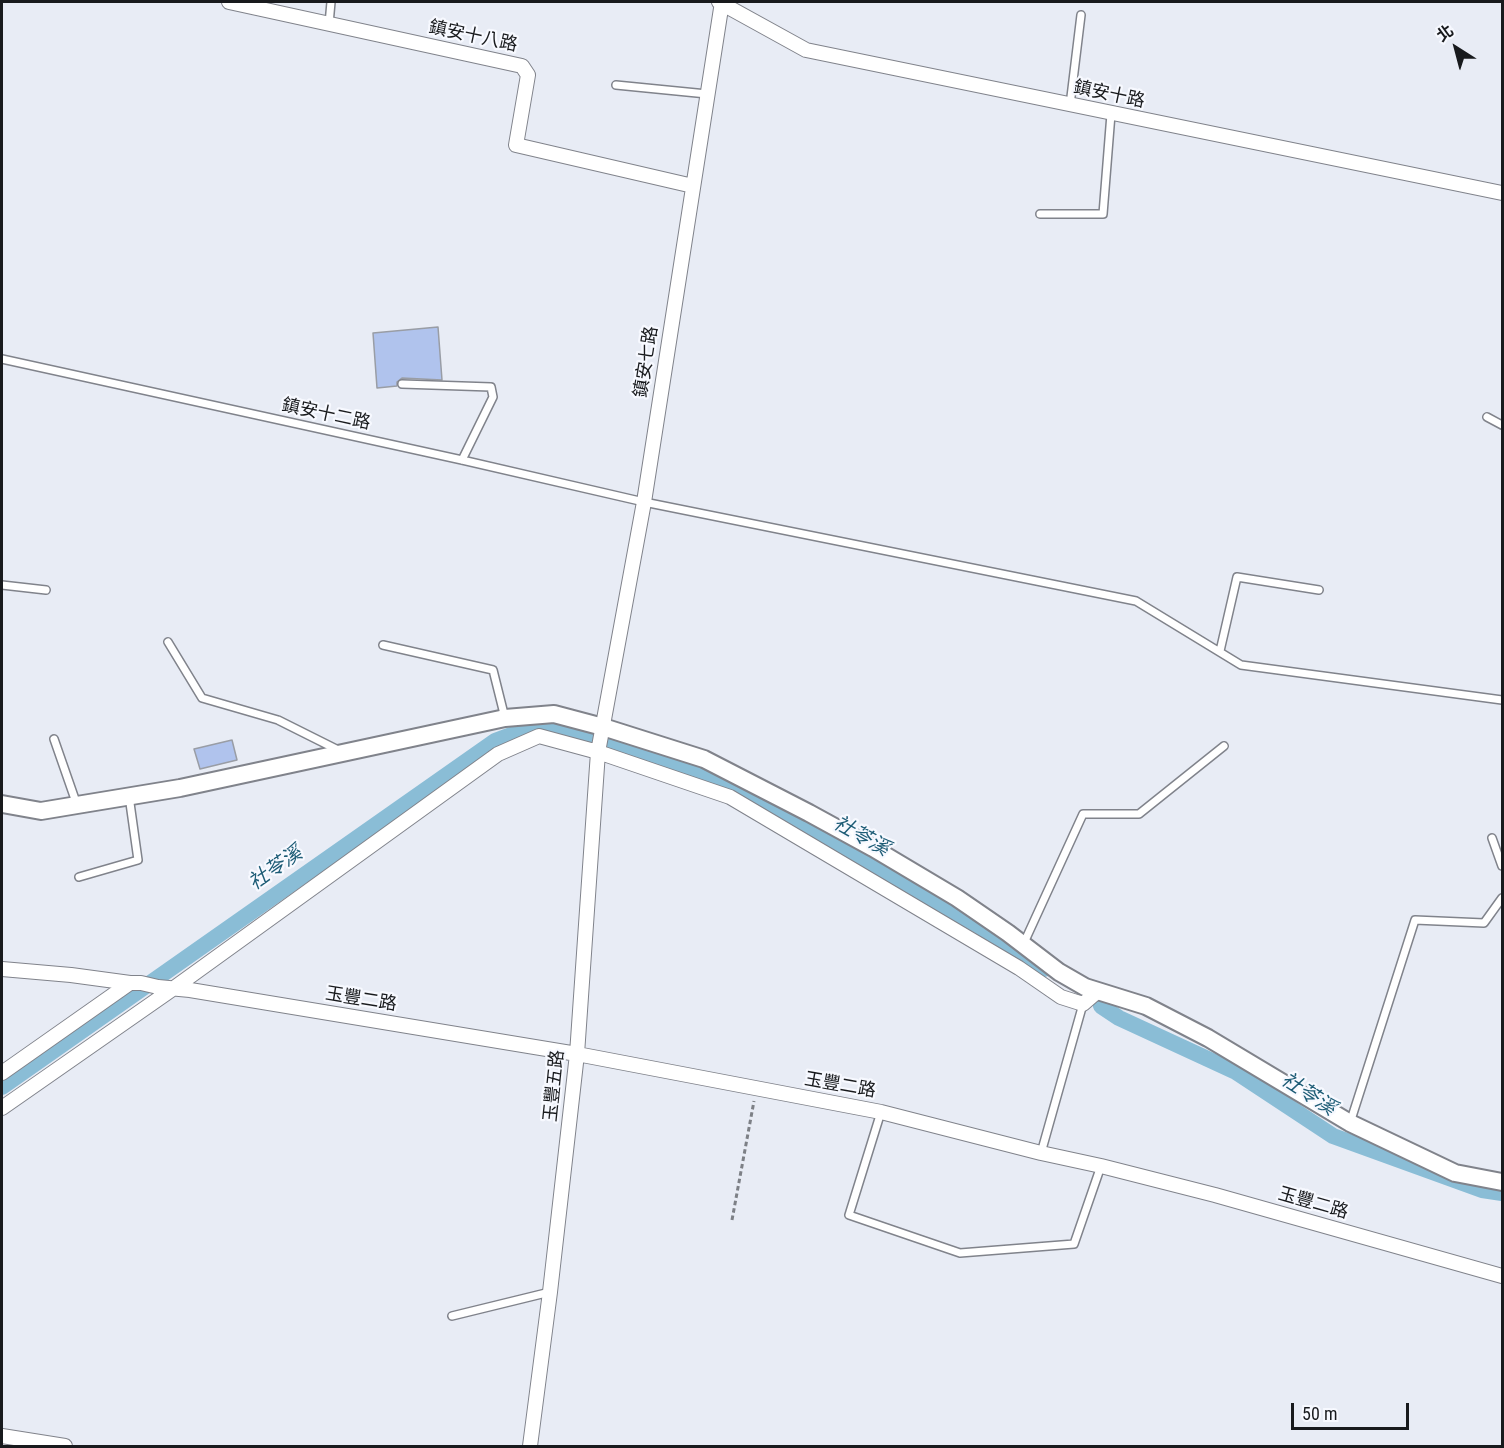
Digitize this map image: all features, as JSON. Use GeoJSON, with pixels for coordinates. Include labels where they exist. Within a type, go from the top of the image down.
{"type":"FeatureCollection","features":[{"type":"Feature","properties":{"kind":"street","name":"鎮安十八路"},"geometry":{"type":"LineString","coordinates":[[229,2],[522,66],[528,75],[516,145],[693,186]]}},
{"type":"Feature","properties":{"kind":"street","name":"鎮安七路"},"geometry":{"type":"LineString","coordinates":[[603,727],[644,502],[721,2]]}},
{"type":"Feature","properties":{"kind":"street","name":"鎮安十路"},"geometry":{"type":"LineString","coordinates":[[721,2],[806,50],[1503,193]]}},
{"type":"Feature","properties":{"kind":"street"},"geometry":{"type":"LineString","coordinates":[[2,804],[41,811],[180,788],[505,718],[554,714],[704,759],[873,848],[957,898],[1059,972],[1085,987],[1146,1006],[1208,1038],[1350,1124],[1455,1173],[1503,1182]]}},
{"type":"Feature","properties":{"kind":"street","name":"玉豐五路"},"geometry":{"type":"LineString","coordinates":[[530,1446],[577,1054],[598,752],[603,727]]}},
{"type":"Feature","properties":{"kind":"street"},"geometry":{"type":"LineString","coordinates":[[2,1108],[174,988],[498,754],[539,736],[598,752],[730,798],[1019,968],[1061,997],[1083,1004],[1098,991]]}},
{"type":"Feature","properties":{"kind":"street"},"geometry":{"type":"LineString","coordinates":[[2,969],[135,983]]}},
{"type":"Feature","properties":{"kind":"street"},"geometry":{"type":"LineString","coordinates":[[2,1073],[135,983]]}},
{"type":"Feature","properties":{"kind":"street","name":"玉豐二路"},"geometry":{"type":"LineString","coordinates":[[135,983],[577,1054],[881,1112],[1215,1195],[1503,1276]]}},
{"type":"Feature","properties":{"kind":"street"},"geometry":{"type":"LineString","coordinates":[[2,1436],[65,1446]]}},
{"type":"Feature","properties":{"kind":"lane"},"geometry":{"type":"LineString","coordinates":[[329,24],[331,2]]}},
{"type":"Feature","properties":{"kind":"lane"},"geometry":{"type":"LineString","coordinates":[[1070,105],[1081,15]]}},
{"type":"Feature","properties":{"kind":"lane"},"geometry":{"type":"LineString","coordinates":[[616,85],[707,94]]}},
{"type":"Feature","properties":{"kind":"lane"},"geometry":{"type":"LineString","coordinates":[[1040,214],[1103,214],[1111,114]]}},
{"type":"Feature","properties":{"kind":"lane","name":"鎮安十二路"},"geometry":{"type":"LineString","coordinates":[[2,359],[644,502],[1136,600],[1241,665],[1503,700]]}},
{"type":"Feature","properties":{"kind":"lane"},"geometry":{"type":"LineString","coordinates":[[402,384],[491,387],[493,397],[462,460]]}},
{"type":"Feature","properties":{"kind":"lane"},"geometry":{"type":"LineString","coordinates":[[1487,417],[1503,425]]}},
{"type":"Feature","properties":{"kind":"lane"},"geometry":{"type":"LineString","coordinates":[[1220,651],[1237,577],[1319,590]]}},
{"type":"Feature","properties":{"kind":"lane"},"geometry":{"type":"LineString","coordinates":[[2,585],[46,590]]}},
{"type":"Feature","properties":{"kind":"lane"},"geometry":{"type":"LineString","coordinates":[[168,642],[202,698],[278,720],[344,753]]}},
{"type":"Feature","properties":{"kind":"lane"},"geometry":{"type":"LineString","coordinates":[[383,645],[493,670],[505,718]]}},
{"type":"Feature","properties":{"kind":"lane"},"geometry":{"type":"LineString","coordinates":[[54,740],[77,805]]}},
{"type":"Feature","properties":{"kind":"lane"},"geometry":{"type":"LineString","coordinates":[[1023,945],[1083,814],[1139,814],[1224,746]]}},
{"type":"Feature","properties":{"kind":"lane"},"geometry":{"type":"LineString","coordinates":[[79,877],[138,860],[129,796]]}},
{"type":"Feature","properties":{"kind":"lane"},"geometry":{"type":"LineString","coordinates":[[1492,838],[1503,866]]}},
{"type":"Feature","properties":{"kind":"lane"},"geometry":{"type":"LineString","coordinates":[[1350,1124],[1415,920],[1484,923],[1503,898]]}},
{"type":"Feature","properties":{"kind":"lane"},"geometry":{"type":"LineString","coordinates":[[1041,1153],[1083,1004]]}},
{"type":"Feature","properties":{"kind":"lane"},"geometry":{"type":"LineString","coordinates":[[881,1112],[849,1215],[960,1253],[1074,1244],[1101,1166]]}},
{"type":"Feature","properties":{"kind":"lane"},"geometry":{"type":"LineString","coordinates":[[452,1316],[550,1292]]}},
{"type":"Feature","properties":{"kind":"path"},"geometry":{"type":"LineString","coordinates":[[732,1220],[756,1089]]}},
{"type":"Feature","properties":{"kind":"building"},"geometry":{"type":"Polygon","coordinates":[[[438,327],[442,380],[402,378],[397,382],[397,386],[377,388],[373,333],[438,327]]]}},
{"type":"Feature","properties":{"kind":"building"},"geometry":{"type":"Polygon","coordinates":[[[232,740],[237,760],[200,769],[194,749],[232,740]]]}},
{"type":"Feature","properties":{"kind":"waterway","name":"社苓溪"},"geometry":{"type":"LineString","coordinates":[[2,1087],[495,741],[527,729],[568,731],[588,738]]}},
{"type":"Feature","properties":{"kind":"waterway","name":"社苓溪"},"geometry":{"type":"LineString","coordinates":[[613,745],[705,774],[979,926],[1044,969]]}},
{"type":"Feature","properties":{"kind":"waterway","name":"社苓溪"},"geometry":{"type":"LineString","coordinates":[[1101,1006],[1119,1018],[1236,1072],[1333,1136],[1482,1190],[1502,1193]]}}]}
